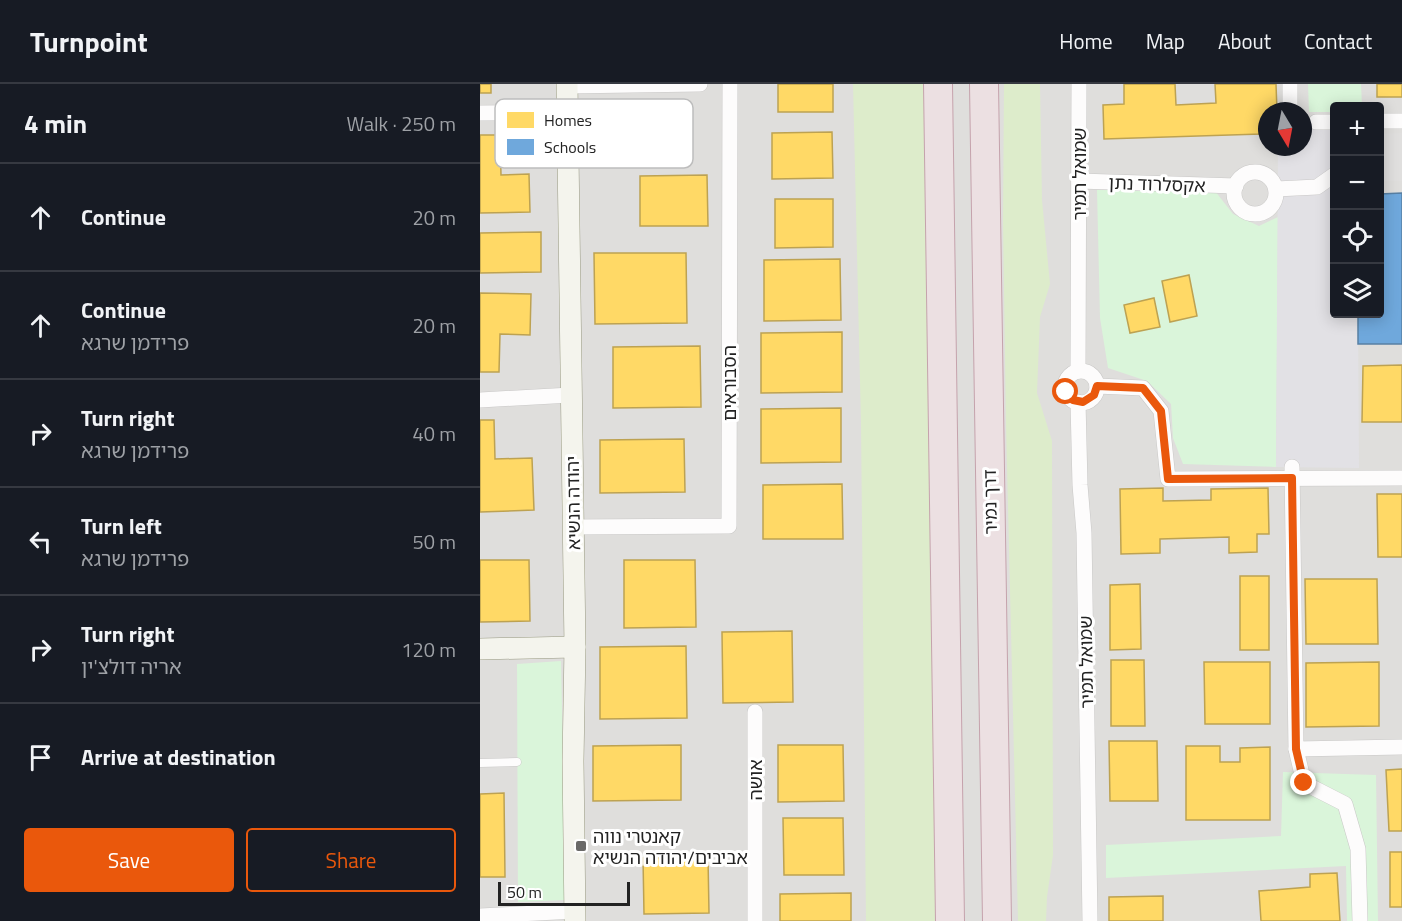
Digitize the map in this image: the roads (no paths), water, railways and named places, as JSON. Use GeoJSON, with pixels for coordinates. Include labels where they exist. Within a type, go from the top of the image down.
{"type":"FeatureCollection","features":[{"type":"Feature","properties":{"kind":"highway"},"geometry":{"type":"LineString","coordinates":[[938,84],[950,921]]}},
{"type":"Feature","properties":{"kind":"highway","name":"דרך נמיר"},"geometry":{"type":"LineString","coordinates":[[984,84],[997,921]]}},
{"type":"Feature","properties":{"kind":"street"},"geometry":{"type":"LineString","coordinates":[[567,85],[700,84]]}},
{"type":"Feature","properties":{"kind":"street","name":"הסבוראים"},"geometry":{"type":"LineString","coordinates":[[573,527],[729,526],[730,84]]}},
{"type":"Feature","properties":{"kind":"street","name":"שמואל תמיר"},"geometry":{"type":"LineString","coordinates":[[1078,371],[1079,84]]}},
{"type":"Feature","properties":{"kind":"street"},"geometry":{"type":"LineString","coordinates":[[1290,84],[1290,102]]}},
{"type":"Feature","properties":{"kind":"street"},"geometry":{"type":"LineString","coordinates":[[480,113],[495,113]]}},
{"type":"Feature","properties":{"kind":"street"},"geometry":{"type":"LineString","coordinates":[[1384,121],[1402,121]]}},
{"type":"Feature","properties":{"kind":"street"},"geometry":{"type":"LineString","coordinates":[[1316,122],[1330,122]]}},
{"type":"Feature","properties":{"kind":"street","name":"יהודה הנשיא"},"geometry":{"type":"LineString","coordinates":[[568,168],[575,647],[573,761],[575,916]]}},
{"type":"Feature","properties":{"kind":"street"},"geometry":{"type":"LineString","coordinates":[[1256,172],[1269,177],[1276,189],[1276,196],[1270,208],[1264,212],[1250,214],[1244,211],[1235,200],[1236,186],[1244,176],[1256,172]]}},
{"type":"Feature","properties":{"kind":"street"},"geometry":{"type":"LineString","coordinates":[[1276,189],[1317,187],[1330,178]]}},
{"type":"Feature","properties":{"kind":"street","name":"אקסלרוד נתן"},"geometry":{"type":"LineString","coordinates":[[1080,181],[1236,186]]}},
{"type":"Feature","properties":{"kind":"street"},"geometry":{"type":"LineString","coordinates":[[1078,371],[1093,376],[1097,386],[1091,399],[1078,402],[1069,397],[1065,387],[1068,376],[1078,371]]}},
{"type":"Feature","properties":{"kind":"street"},"geometry":{"type":"LineString","coordinates":[[1097,386],[1143,388],[1161,411],[1168,479],[1292,473],[1402,478]]}},
{"type":"Feature","properties":{"kind":"street"},"geometry":{"type":"LineString","coordinates":[[480,400],[571,395]]}},
{"type":"Feature","properties":{"kind":"street","name":"שמואל תמיר"},"geometry":{"type":"LineString","coordinates":[[1078,402],[1084,545],[1090,921]]}},
{"type":"Feature","properties":{"kind":"street"},"geometry":{"type":"LineString","coordinates":[[1292,473],[1296,749],[1304,783],[1345,804],[1358,849],[1359,921]]}},
{"type":"Feature","properties":{"kind":"street"},"geometry":{"type":"LineString","coordinates":[[480,649],[575,647]]}},
{"type":"Feature","properties":{"kind":"street","name":"אושה"},"geometry":{"type":"LineString","coordinates":[[755,712],[755,921]]}},
{"type":"Feature","properties":{"kind":"street"},"geometry":{"type":"LineString","coordinates":[[1296,749],[1402,747]]}},
{"type":"Feature","properties":{"kind":"street"},"geometry":{"type":"LineString","coordinates":[[480,916],[575,916]]}},
{"type":"Feature","properties":{"kind":"lane"},"geometry":{"type":"LineString","coordinates":[[480,763],[517,762]]}},
{"type":"Feature","properties":{"kind":"place","name":"קאנטרי נווה אביבים/יהודה הנשיא"},"geometry":{"type":"Point","coordinates":[581,846]}}]}
